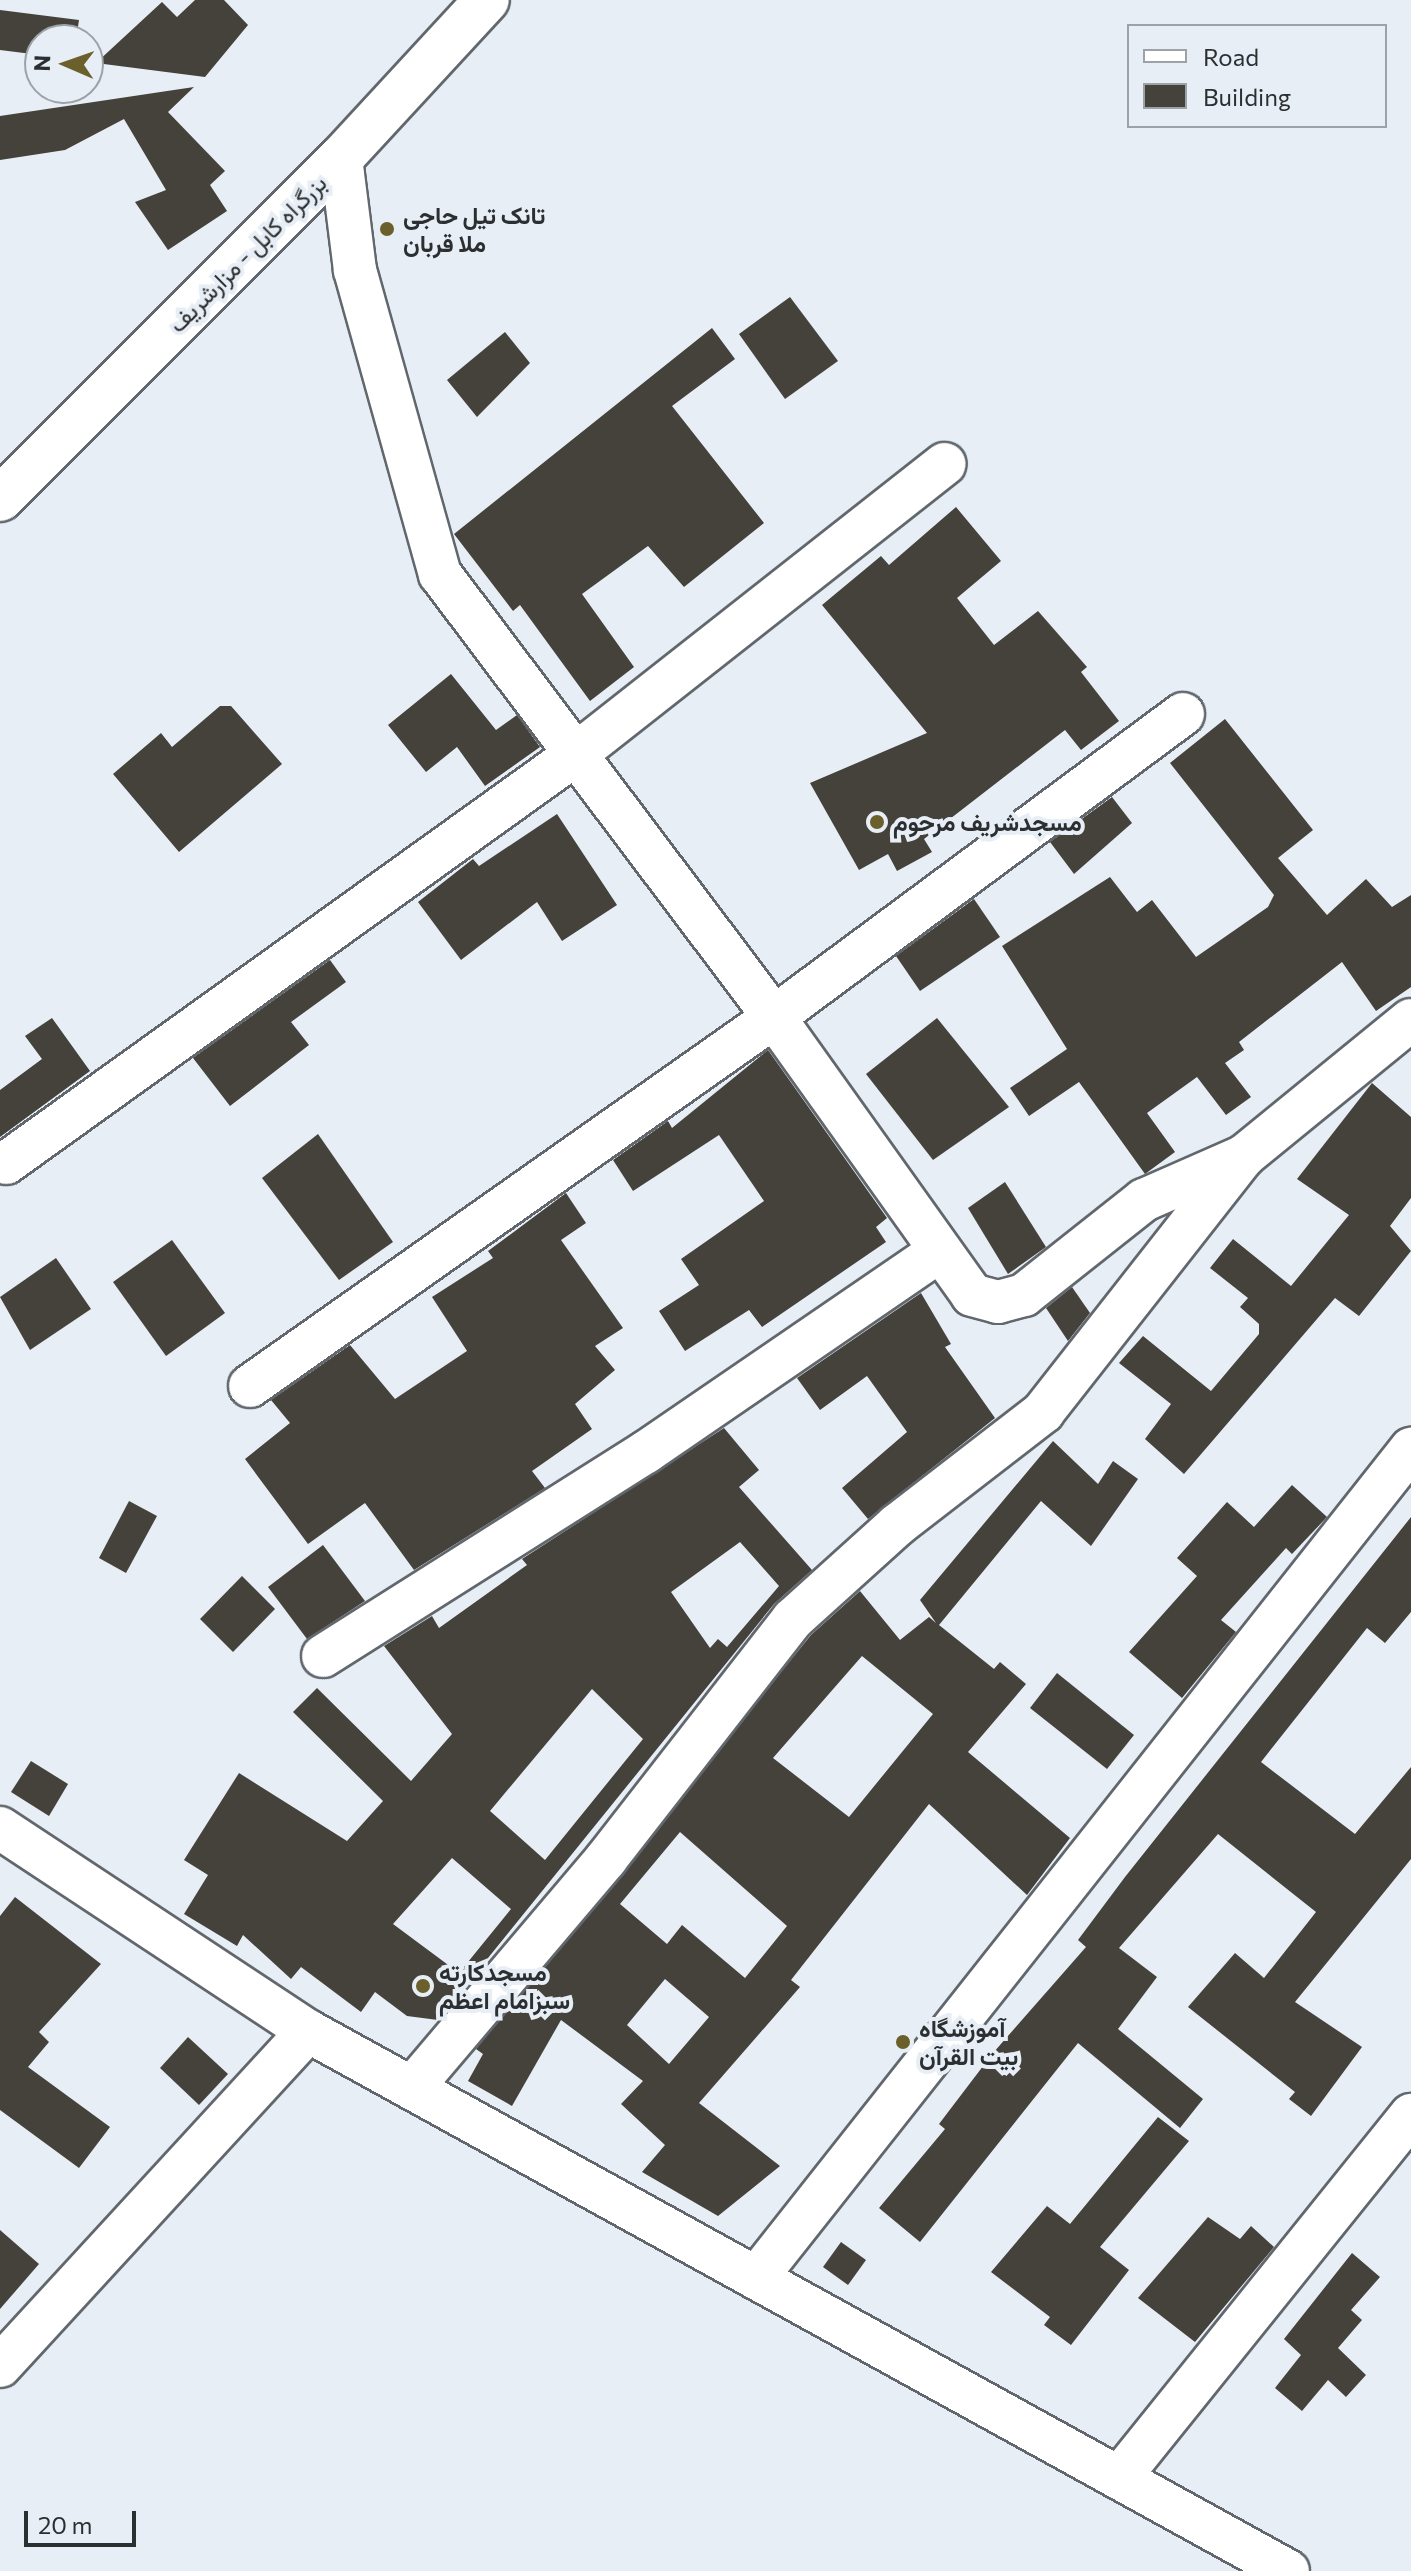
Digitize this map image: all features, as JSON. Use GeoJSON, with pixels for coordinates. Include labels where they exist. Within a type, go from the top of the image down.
{"type":"FeatureCollection","features":[{"type":"Feature","properties":{"kind":"highway","name":"بزرگراه کابل - مزارشریف"},"geometry":{"type":"LineString","coordinates":[[0,499],[341,158],[487,0]]}},
{"type":"Feature","properties":{"kind":"street"},"geometry":{"type":"LineString","coordinates":[[341,158],[355,270],[440,574],[774,1017],[972,1295],[998,1302],[1024,1295],[1144,1200],[1244,1156]]}},
{"type":"Feature","properties":{"kind":"street"},"geometry":{"type":"LineString","coordinates":[[6,1163],[576,754],[945,464]]}},
{"type":"Feature","properties":{"kind":"street"},"geometry":{"type":"LineString","coordinates":[[250,1386],[774,1017],[1183,714]]}},
{"type":"Feature","properties":{"kind":"street"},"geometry":{"type":"LineString","coordinates":[[412,2088],[606,1859],[793,1619],[897,1525],[1043,1412],[1244,1156],[1411,1020]]}},
{"type":"Feature","properties":{"kind":"street"},"geometry":{"type":"LineString","coordinates":[[323,1656],[646,1452],[940,1251]]}},
{"type":"Feature","properties":{"kind":"street"},"geometry":{"type":"LineString","coordinates":[[756,2278],[1411,1449]]}},
{"type":"Feature","properties":{"kind":"street"},"geometry":{"type":"LineString","coordinates":[[0,1828],[308,2031],[1288,2571]]}},
{"type":"Feature","properties":{"kind":"street"},"geometry":{"type":"LineString","coordinates":[[0,2366],[308,2031]]}},
{"type":"Feature","properties":{"kind":"street"},"geometry":{"type":"LineString","coordinates":[[1119,2478],[1411,2115]]}},
{"type":"Feature","properties":{"kind":"building"},"geometry":{"type":"Polygon","coordinates":[[[195,0],[224,0],[248,25],[205,77],[104,64],[104,56],[162,2],[177,17],[195,0]]]}},
{"type":"Feature","properties":{"kind":"building"},"geometry":{"type":"Polygon","coordinates":[[[0,10],[79,20],[78,24],[24,24],[24,53],[0,50],[0,10]]]}},
{"type":"Feature","properties":{"kind":"building"},"geometry":{"type":"Polygon","coordinates":[[[194,87],[168,112],[225,171],[210,185],[227,211],[168,250],[135,202],[166,190],[124,119],[65,150],[0,160],[0,116],[80,104],[104,104],[104,100],[194,87]]]}},
{"type":"Feature","properties":{"kind":"building"},"geometry":{"type":"Polygon","coordinates":[[[790,297],[838,361],[785,399],[739,334],[790,297]]]}},
{"type":"Feature","properties":{"kind":"building"},"geometry":{"type":"Polygon","coordinates":[[[712,328],[735,359],[672,406],[764,523],[684,587],[648,546],[582,594],[634,667],[590,701],[520,605],[513,611],[454,534],[712,328]]]}},
{"type":"Feature","properties":{"kind":"building"},"geometry":{"type":"Polygon","coordinates":[[[505,332],[530,363],[477,417],[447,380],[505,332]]]}},
{"type":"Feature","properties":{"kind":"building"},"geometry":{"type":"Polygon","coordinates":[[[956,507],[1001,561],[957,598],[994,645],[1038,611],[1087,667],[1081,672],[1119,721],[1081,750],[1065,730],[924,839],[932,852],[897,871],[888,854],[859,870],[810,783],[927,733],[822,605],[881,556],[889,565],[956,507]]]}},
{"type":"Feature","properties":{"kind":"building"},"geometry":{"type":"Polygon","coordinates":[[[451,674],[496,730],[517,715],[540,747],[485,786],[457,747],[426,772],[388,725],[451,674]]]}},
{"type":"Feature","properties":{"kind":"building"},"geometry":{"type":"Polygon","coordinates":[[[220,706],[231,706],[282,764],[179,852],[113,774],[161,733],[172,747],[220,706]]]}},
{"type":"Feature","properties":{"kind":"building"},"geometry":{"type":"Polygon","coordinates":[[[1225,719],[1313,830],[1278,858],[1327,915],[1366,879],[1392,907],[1411,895],[1411,987],[1376,1011],[1342,962],[1239,1042],[1244,1050],[1225,1063],[1251,1097],[1226,1115],[1197,1077],[1147,1113],[1175,1152],[1145,1174],[1079,1082],[1029,1116],[1010,1088],[1067,1049],[1002,946],[1110,877],[1137,912],[1152,900],[1196,957],[1268,907],[1274,895],[1170,763],[1225,719]]]}},
{"type":"Feature","properties":{"kind":"building"},"geometry":{"type":"Polygon","coordinates":[[[1112,797],[1132,823],[1074,874],[1050,842],[1112,797]]]}},
{"type":"Feature","properties":{"kind":"building"},"geometry":{"type":"Polygon","coordinates":[[[557,814],[617,905],[562,941],[537,902],[461,960],[418,902],[473,859],[479,866],[557,814]]]}},
{"type":"Feature","properties":{"kind":"building"},"geometry":{"type":"Polygon","coordinates":[[[974,899],[1000,937],[920,991],[896,956],[974,899]]]}},
{"type":"Feature","properties":{"kind":"building"},"geometry":{"type":"Polygon","coordinates":[[[330,960],[346,982],[291,1022],[309,1045],[230,1106],[193,1058],[330,960]]]}},
{"type":"Feature","properties":{"kind":"building"},"geometry":{"type":"Polygon","coordinates":[[[52,1018],[90,1071],[0,1137],[0,1090],[42,1059],[25,1036],[52,1018]]]}},
{"type":"Feature","properties":{"kind":"building"},"geometry":{"type":"Polygon","coordinates":[[[937,1018],[1009,1107],[933,1160],[866,1074],[937,1018]]]}},
{"type":"Feature","properties":{"kind":"building"},"geometry":{"type":"Polygon","coordinates":[[[768,1050],[887,1218],[876,1227],[886,1242],[762,1327],[749,1310],[685,1351],[659,1311],[699,1285],[681,1259],[764,1201],[719,1135],[633,1191],[613,1160],[668,1121],[672,1128],[768,1050]]]}},
{"type":"Feature","properties":{"kind":"building"},"geometry":{"type":"Polygon","coordinates":[[[1372,1083],[1411,1117],[1411,1198],[1390,1226],[1411,1251],[1359,1316],[1335,1298],[1184,1474],[1145,1439],[1171,1404],[1119,1363],[1143,1336],[1211,1391],[1259,1334],[1259,1324],[1240,1307],[1248,1298],[1210,1268],[1233,1239],[1291,1286],[1349,1215],[1297,1179],[1372,1083]]]}},
{"type":"Feature","properties":{"kind":"building"},"geometry":{"type":"Polygon","coordinates":[[[318,1134],[393,1242],[339,1280],[262,1178],[318,1134]]]}},
{"type":"Feature","properties":{"kind":"building"},"geometry":{"type":"Polygon","coordinates":[[[1005,1182],[1046,1247],[1008,1274],[968,1208],[1005,1182]]]}},
{"type":"Feature","properties":{"kind":"building"},"geometry":{"type":"Polygon","coordinates":[[[566,1193],[586,1223],[561,1240],[623,1328],[595,1346],[615,1370],[575,1404],[592,1429],[532,1471],[545,1488],[414,1570],[365,1503],[308,1544],[245,1459],[290,1423],[271,1400],[350,1345],[395,1399],[467,1351],[432,1297],[493,1258],[488,1251],[566,1193]]]}},
{"type":"Feature","properties":{"kind":"building"},"geometry":{"type":"Polygon","coordinates":[[[172,1240],[225,1313],[166,1356],[113,1282],[172,1240]]]}},
{"type":"Feature","properties":{"kind":"building"},"geometry":{"type":"Polygon","coordinates":[[[56,1258],[91,1309],[30,1350],[0,1297],[56,1258]]]}},
{"type":"Feature","properties":{"kind":"building"},"geometry":{"type":"Polygon","coordinates":[[[1072,1287],[1090,1313],[1068,1341],[1046,1308],[1072,1287]]]}},
{"type":"Feature","properties":{"kind":"building"},"geometry":{"type":"Polygon","coordinates":[[[921,1293],[951,1344],[945,1347],[995,1418],[868,1519],[842,1488],[907,1432],[867,1376],[820,1410],[797,1378],[921,1293]]]}},
{"type":"Feature","properties":{"kind":"building"},"geometry":{"type":"Polygon","coordinates":[[[724,1428],[759,1470],[739,1487],[812,1570],[774,1604],[438,2020],[407,2016],[375,1992],[361,2012],[301,1967],[291,1979],[243,1935],[237,1946],[184,1914],[208,1875],[184,1860],[239,1773],[347,1841],[383,1801],[293,1712],[317,1688],[411,1781],[452,1734],[384,1646],[432,1616],[439,1628],[527,1565],[522,1559],[724,1428]],[[740,1542],[671,1592],[710,1648],[718,1639],[727,1647],[779,1586],[740,1542]],[[592,1689],[490,1811],[545,1860],[643,1739],[592,1689]],[[452,1858],[393,1924],[459,1973],[511,1909],[452,1858]]]}},
{"type":"Feature","properties":{"kind":"building"},"geometry":{"type":"Polygon","coordinates":[[[1053,1441],[1098,1484],[1113,1461],[1138,1479],[1091,1546],[1041,1501],[939,1625],[994,1669],[1000,1662],[1026,1684],[968,1752],[1070,1838],[1027,1895],[929,1804],[791,1980],[800,1987],[699,2103],[780,2166],[718,2216],[642,2172],[665,2145],[621,2104],[643,2081],[561,2020],[512,2106],[468,2081],[483,2054],[476,2049],[811,1635],[860,1591],[900,1640],[929,1617],[936,1623],[920,1600],[1053,1441]],[[862,1656],[773,1758],[849,1817],[933,1714],[862,1656]],[[680,1832],[620,1904],[667,1944],[682,1925],[745,1978],[787,1926],[680,1832]],[[665,1979],[627,2025],[669,2064],[709,2017],[665,1979]]]}},
{"type":"Feature","properties":{"kind":"building"},"geometry":{"type":"Polygon","coordinates":[[[1292,1485],[1327,1517],[1292,1554],[1286,1548],[1221,1620],[1236,1632],[1182,1698],[1129,1652],[1197,1576],[1177,1558],[1227,1502],[1254,1527],[1292,1485]]]}},
{"type":"Feature","properties":{"kind":"building"},"geometry":{"type":"Polygon","coordinates":[[[129,1501],[157,1516],[126,1573],[99,1558],[129,1501]]]}},
{"type":"Feature","properties":{"kind":"building"},"geometry":{"type":"Polygon","coordinates":[[[1411,1517],[1411,1612],[1385,1643],[1367,1628],[1261,1762],[1355,1834],[1411,1767],[1411,1859],[1295,2002],[1362,2047],[1311,2116],[1289,2099],[1295,2092],[1188,2007],[1235,1953],[1264,1978],[1316,1912],[1218,1834],[1119,1948],[1157,1977],[1118,2029],[1203,2099],[1180,2128],[1078,2043],[920,2242],[879,2208],[945,2129],[939,2124],[993,2053],[1086,1947],[1078,1940],[1125,1877],[1411,1517]]]}},
{"type":"Feature","properties":{"kind":"building"},"geometry":{"type":"Polygon","coordinates":[[[323,1545],[365,1601],[307,1639],[268,1587],[323,1545]]]}},
{"type":"Feature","properties":{"kind":"building"},"geometry":{"type":"Polygon","coordinates":[[[242,1576],[275,1609],[233,1652],[200,1619],[242,1576]]]}},
{"type":"Feature","properties":{"kind":"building"},"geometry":{"type":"Polygon","coordinates":[[[1057,1673],[1134,1735],[1107,1769],[1030,1708],[1057,1673]]]}},
{"type":"Feature","properties":{"kind":"building"},"geometry":{"type":"Polygon","coordinates":[[[31,1761],[68,1784],[49,1816],[11,1792],[31,1761]]]}},
{"type":"Feature","properties":{"kind":"building"},"geometry":{"type":"Polygon","coordinates":[[[15,1897],[101,1964],[39,2032],[49,2042],[28,2067],[110,2127],[79,2168],[0,2110],[0,1916],[15,1897]]]}},
{"type":"Feature","properties":{"kind":"building"},"geometry":{"type":"Polygon","coordinates":[[[188,2037],[228,2074],[199,2105],[160,2068],[188,2037]]]}},
{"type":"Feature","properties":{"kind":"building"},"geometry":{"type":"Polygon","coordinates":[[[1158,2117],[1189,2141],[1100,2247],[1129,2270],[1071,2345],[1044,2325],[1050,2317],[991,2272],[1047,2206],[1070,2224],[1158,2117]]]}},
{"type":"Feature","properties":{"kind":"building"},"geometry":{"type":"Polygon","coordinates":[[[1208,2217],[1240,2239],[1251,2226],[1274,2247],[1195,2342],[1138,2298],[1208,2217]]]}},
{"type":"Feature","properties":{"kind":"building"},"geometry":{"type":"Polygon","coordinates":[[[0,2230],[39,2264],[0,2309],[0,2230]]]}},
{"type":"Feature","properties":{"kind":"building"},"geometry":{"type":"Polygon","coordinates":[[[841,2242],[866,2260],[848,2285],[823,2267],[841,2242]]]}},
{"type":"Feature","properties":{"kind":"building"},"geometry":{"type":"Polygon","coordinates":[[[1352,2253],[1380,2277],[1351,2310],[1362,2320],[1338,2348],[1366,2375],[1346,2397],[1328,2380],[1302,2411],[1275,2388],[1301,2355],[1284,2339],[1352,2253]]]}},
{"type":"Feature","properties":{"kind":"place","name":"تانک تیل حاجی ملا قربان"},"geometry":{"type":"Point","coordinates":[387,229]}},
{"type":"Feature","properties":{"kind":"place","name":"مسجدشریف مرحوم"},"geometry":{"type":"Point","coordinates":[877,822]}},
{"type":"Feature","properties":{"kind":"place","name":"مسجدکارته سبزامام اعظم"},"geometry":{"type":"Point","coordinates":[423,1986]}},
{"type":"Feature","properties":{"kind":"place","name":"آموزشگاه بیت القرآن"},"geometry":{"type":"Point","coordinates":[903,2042]}}]}
